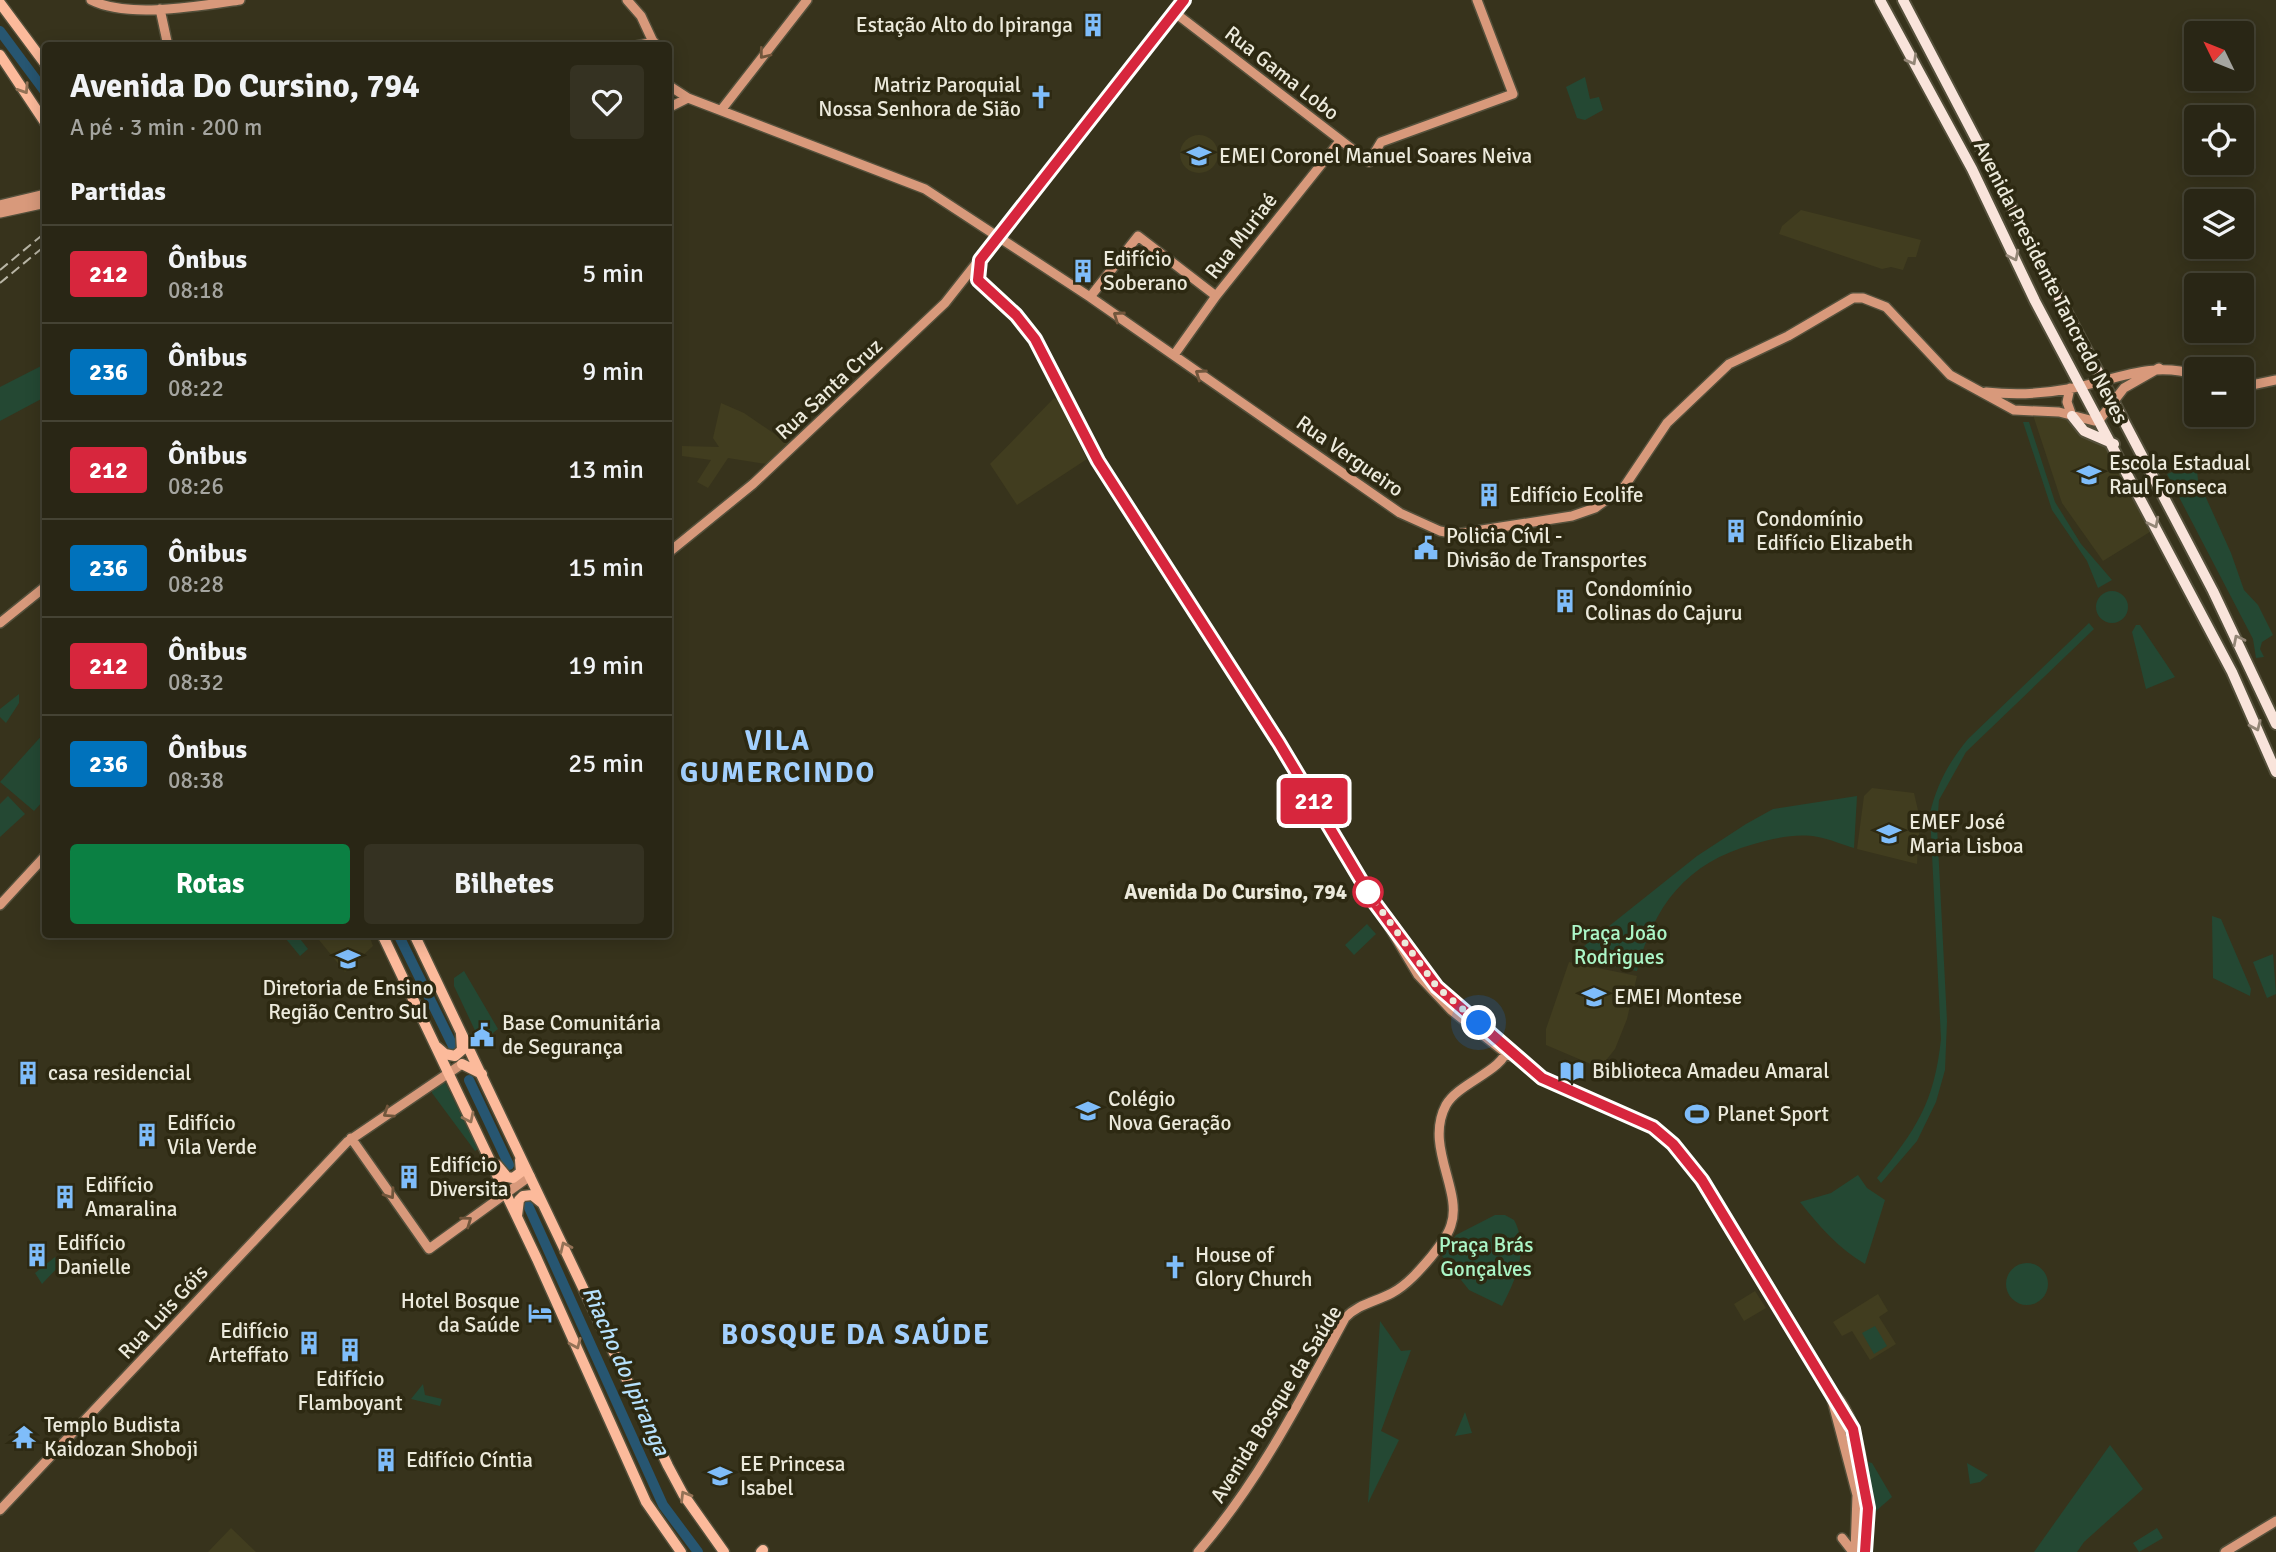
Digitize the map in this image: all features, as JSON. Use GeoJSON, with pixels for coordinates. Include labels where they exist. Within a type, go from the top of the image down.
{"type":"FeatureCollection","features":[{"type":"Feature","properties":{"kind":"highway","name":"Avenida Presidente Tancredo Neves"},"geometry":{"type":"LineString","coordinates":[[1880,0],[1972,169],[2035,301],[2083,385],[2232,672],[2276,772]]}},
{"type":"Feature","properties":{"kind":"highway","name":"Avenida Presidente Tancredo Neves"},"geometry":{"type":"LineString","coordinates":[[1903,0],[2231,626],[2276,724]]}},
{"type":"Feature","properties":{"kind":"highway"},"geometry":{"type":"LineString","coordinates":[[2072,416],[2084,431],[2114,444]]}},
{"type":"Feature","properties":{"kind":"main road"},"geometry":{"type":"LineString","coordinates":[[91,0],[122,9],[160,9],[240,0]]}},
{"type":"Feature","properties":{"kind":"main road"},"geometry":{"type":"LineString","coordinates":[[627,0],[641,16],[653,42]]}},
{"type":"Feature","properties":{"kind":"main road"},"geometry":{"type":"LineString","coordinates":[[722,109],[807,0]]}},
{"type":"Feature","properties":{"kind":"main road","name":"Rua Santa Cruz"},"geometry":{"type":"LineString","coordinates":[[672,550],[753,484],[936,312],[1184,0]]}},
{"type":"Feature","properties":{"kind":"main road","name":"Rua Gama Lobo"},"geometry":{"type":"LineString","coordinates":[[1174,12],[1368,162],[1377,145],[1513,94],[1477,0]]}},
{"type":"Feature","properties":{"kind":"main road"},"geometry":{"type":"LineString","coordinates":[[0,2],[42,60]]}},
{"type":"Feature","properties":{"kind":"main road"},"geometry":{"type":"LineString","coordinates":[[160,9],[167,42]]}},
{"type":"Feature","properties":{"kind":"main road"},"geometry":{"type":"LineString","coordinates":[[0,55],[42,118]]}},
{"type":"Feature","properties":{"kind":"main road","name":"Rua Vergueiro"},"geometry":{"type":"LineString","coordinates":[[672,88],[688,99],[722,109],[901,177],[998,235],[1400,513],[1440,531],[1456,534],[1572,516],[1595,508],[1624,487],[1667,423],[1729,364],[1777,342],[1853,298],[1871,300],[1888,309],[1950,374],[2014,410],[2053,411],[2090,421],[2101,419]]}},
{"type":"Feature","properties":{"kind":"main road"},"geometry":{"type":"LineString","coordinates":[[672,107],[688,99]]}},
{"type":"Feature","properties":{"kind":"main road","name":"Rua Muriaé"},"geometry":{"type":"LineString","coordinates":[[1174,355],[1216,296],[1340,141]]}},
{"type":"Feature","properties":{"kind":"main road"},"geometry":{"type":"LineString","coordinates":[[0,205],[42,195]]}},
{"type":"Feature","properties":{"kind":"main road"},"geometry":{"type":"LineString","coordinates":[[0,213],[42,204]]}},
{"type":"Feature","properties":{"kind":"main road"},"geometry":{"type":"LineString","coordinates":[[1090,297],[1138,236],[1216,296]]}},
{"type":"Feature","properties":{"kind":"main road"},"geometry":{"type":"LineString","coordinates":[[978,280],[980,260]]}},
{"type":"Feature","properties":{"kind":"main road"},"geometry":{"type":"LineString","coordinates":[[960,285],[978,280]]}},
{"type":"Feature","properties":{"kind":"main road"},"geometry":{"type":"LineString","coordinates":[[978,280],[1016,315],[1035,339],[1082,433],[1279,743],[1431,992],[1552,1084],[1644,1122],[1673,1144],[1702,1180],[1829,1390],[1838,1400],[1853,1429],[1860,1453],[1869,1522],[1865,1552]]}},
{"type":"Feature","properties":{"kind":"main road"},"geometry":{"type":"LineString","coordinates":[[2101,419],[2124,388],[2159,368]]}},
{"type":"Feature","properties":{"kind":"main road","name":"Rua Vergueiro"},"geometry":{"type":"LineString","coordinates":[[1981,391],[2009,394],[2048,391],[2159,368],[2184,373]]}},
{"type":"Feature","properties":{"kind":"main road"},"geometry":{"type":"LineString","coordinates":[[2254,385],[2276,380]]}},
{"type":"Feature","properties":{"kind":"main road"},"geometry":{"type":"LineString","coordinates":[[2070,388],[2067,402],[2072,416]]}},
{"type":"Feature","properties":{"kind":"main road"},"geometry":{"type":"LineString","coordinates":[[2014,410],[2023,400],[2048,391],[2059,399],[2053,411]]}},
{"type":"Feature","properties":{"kind":"main road"},"geometry":{"type":"LineString","coordinates":[[0,623],[42,589]]}},
{"type":"Feature","properties":{"kind":"main road"},"geometry":{"type":"LineString","coordinates":[[0,905],[42,859]]}},
{"type":"Feature","properties":{"kind":"main road"},"geometry":{"type":"LineString","coordinates":[[384,938],[507,1193],[646,1502],[681,1552]]}},
{"type":"Feature","properties":{"kind":"main road"},"geometry":{"type":"LineString","coordinates":[[416,938],[668,1466],[683,1494],[724,1552]]}},
{"type":"Feature","properties":{"kind":"main road"},"geometry":{"type":"LineString","coordinates":[[433,1044],[450,1057],[460,1054],[463,1046],[458,1024]]}},
{"type":"Feature","properties":{"kind":"main road","name":"Avenida Bosque da Saúde"},"geometry":{"type":"LineString","coordinates":[[1198,1552],[1239,1500],[1345,1318],[1358,1307],[1402,1286],[1426,1262],[1445,1224],[1450,1196],[1440,1146],[1441,1115],[1456,1093],[1496,1064],[1503,1047]]}},
{"type":"Feature","properties":{"kind":"main road"},"geometry":{"type":"LineString","coordinates":[[1496,1064],[1520,1061]]}},
{"type":"Feature","properties":{"kind":"main road"},"geometry":{"type":"LineString","coordinates":[[462,1064],[482,1074]]}},
{"type":"Feature","properties":{"kind":"main road","name":"Rua Luis Góis"},"geometry":{"type":"LineString","coordinates":[[0,1510],[351,1138],[462,1064]]}},
{"type":"Feature","properties":{"kind":"main road"},"geometry":{"type":"LineString","coordinates":[[351,1138],[429,1249],[528,1177]]}},
{"type":"Feature","properties":{"kind":"main road"},"geometry":{"type":"LineString","coordinates":[[491,1162],[507,1177],[513,1178],[521,1172],[521,1156]]}},
{"type":"Feature","properties":{"kind":"main road"},"geometry":{"type":"LineString","coordinates":[[517,1216],[519,1200],[526,1195],[532,1195],[546,1207]]}},
{"type":"Feature","properties":{"kind":"main road"},"geometry":{"type":"LineString","coordinates":[[1829,1390],[1857,1495],[1854,1552]]}},
{"type":"Feature","properties":{"kind":"main road"},"geometry":{"type":"LineString","coordinates":[[1841,1429],[1854,1451],[1860,1453]]}},
{"type":"Feature","properties":{"kind":"main road"},"geometry":{"type":"LineString","coordinates":[[2225,1552],[2276,1521]]}},
{"type":"Feature","properties":{"kind":"main road"},"geometry":{"type":"LineString","coordinates":[[1842,1538],[1854,1552]]}},
{"type":"Feature","properties":{"kind":"shaded area","name":"EMEI Coronel Manuel Soares Neiva"},"geometry":{"type":"Polygon","coordinates":[[[1199,135],[1212,141],[1218,154],[1212,167],[1199,173],[1186,167],[1180,154],[1186,141],[1199,135]]]}},
{"type":"Feature","properties":{"kind":"shaded area"},"geometry":{"type":"Polygon","coordinates":[[[1801,210],[1921,240],[1916,257],[1908,257],[1903,270],[1891,267],[1882,269],[1779,234],[1782,226],[1801,210]]]}},
{"type":"Feature","properties":{"kind":"shaded area"},"geometry":{"type":"Polygon","coordinates":[[[1054,398],[1058,400],[1087,459],[1017,505],[990,464],[1054,398]]]}},
{"type":"Feature","properties":{"kind":"shaded area"},"geometry":{"type":"Polygon","coordinates":[[[721,403],[744,413],[788,443],[766,464],[728,458],[708,488],[697,482],[711,460],[682,456],[682,446],[719,447],[713,438],[721,403]]]}},
{"type":"Feature","properties":{"kind":"shaded area","name":"Escola Estadual Raul Fonseca"},"geometry":{"type":"Polygon","coordinates":[[[2033,415],[2068,417],[2111,446],[2153,530],[2103,561],[2062,503],[2033,415]]]}},
{"type":"Feature","properties":{"kind":"shaded area","name":"EMEF José Maria Lisboa"},"geometry":{"type":"Polygon","coordinates":[[[1872,788],[1914,793],[1920,819],[1917,864],[1857,849],[1864,796],[1872,788]]]}},
{"type":"Feature","properties":{"kind":"shaded area","name":"Diretoria de Ensino Região Centro Sul"},"geometry":{"type":"Polygon","coordinates":[[[317,938],[370,938],[373,946],[345,972],[317,938]]]}},
{"type":"Feature","properties":{"kind":"shaded area","name":"EMEI Montese"},"geometry":{"type":"Polygon","coordinates":[[[1569,962],[1637,976],[1627,1019],[1615,1049],[1600,1068],[1546,1045],[1546,1029],[1569,962]]]}},
{"type":"Feature","properties":{"kind":"shaded area"},"geometry":{"type":"Polygon","coordinates":[[[1755,1291],[1766,1308],[1744,1321],[1734,1304],[1755,1291]]]}},
{"type":"Feature","properties":{"kind":"shaded area"},"geometry":{"type":"Polygon","coordinates":[[[1878,1294],[1888,1311],[1879,1317],[1896,1344],[1870,1360],[1852,1331],[1842,1336],[1833,1322],[1878,1294]]]}},
{"type":"Feature","properties":{"kind":"shaded area"},"geometry":{"type":"Polygon","coordinates":[[[231,1528],[256,1552],[208,1552],[231,1528]]]}},
{"type":"Feature","properties":{"kind":"green space"},"geometry":{"type":"Polygon","coordinates":[[[1585,77],[1590,99],[1599,97],[1603,110],[1585,120],[1577,118],[1566,87],[1585,77]]]}},
{"type":"Feature","properties":{"kind":"green space"},"geometry":{"type":"Polygon","coordinates":[[[42,366],[42,399],[0,421],[0,387],[42,366]]]}},
{"type":"Feature","properties":{"kind":"green space"},"geometry":{"type":"Polygon","coordinates":[[[2023,422],[2029,422],[2055,502],[2081,544],[2112,580],[2098,588],[2087,561],[2052,510],[2023,422]]]}},
{"type":"Feature","properties":{"kind":"green space"},"geometry":{"type":"Polygon","coordinates":[[[2204,460],[2197,471],[2198,480],[2231,553],[2244,590],[2258,605],[2273,635],[2262,642],[2260,649],[2264,657],[2256,658],[2253,639],[2167,474],[2204,460]]]}},
{"type":"Feature","properties":{"kind":"green space"},"geometry":{"type":"Polygon","coordinates":[[[2112,591],[2123,596],[2128,607],[2123,618],[2112,623],[2101,618],[2096,607],[2101,596],[2112,591]]]}},
{"type":"Feature","properties":{"kind":"green space"},"geometry":{"type":"Polygon","coordinates":[[[2089,623],[2094,629],[1966,752],[1939,800],[1937,826],[1947,1021],[1945,1070],[1936,1102],[1917,1141],[1881,1183],[1877,1178],[1913,1130],[1921,1114],[1934,1081],[1938,1062],[1941,1039],[1930,813],[1936,792],[1949,765],[1968,739],[2089,623]]]}},
{"type":"Feature","properties":{"kind":"green space"},"geometry":{"type":"Polygon","coordinates":[[[2136,625],[2140,625],[2175,677],[2146,689],[2132,632],[2136,625]]]}},
{"type":"Feature","properties":{"kind":"green space"},"geometry":{"type":"Polygon","coordinates":[[[19,694],[19,703],[6,723],[0,717],[0,709],[19,694]]]}},
{"type":"Feature","properties":{"kind":"green space"},"geometry":{"type":"Polygon","coordinates":[[[42,735],[42,802],[34,811],[0,782],[42,735]]]}},
{"type":"Feature","properties":{"kind":"green space"},"geometry":{"type":"Polygon","coordinates":[[[8,796],[25,814],[0,837],[0,804],[8,796]]]}},
{"type":"Feature","properties":{"kind":"green space","name":"Praça João Rodrigues"},"geometry":{"type":"Polygon","coordinates":[[[1857,796],[1854,848],[1823,838],[1802,836],[1769,840],[1730,852],[1709,863],[1676,890],[1653,926],[1637,971],[1575,959],[1579,950],[1697,856],[1746,824],[1773,809],[1857,796]]]}},
{"type":"Feature","properties":{"kind":"green space"},"geometry":{"type":"Polygon","coordinates":[[[2212,916],[2221,919],[2251,989],[2250,996],[2213,978],[2212,916]]]}},
{"type":"Feature","properties":{"kind":"green space"},"geometry":{"type":"Polygon","coordinates":[[[1367,924],[1376,934],[1354,955],[1345,945],[1367,924]]]}},
{"type":"Feature","properties":{"kind":"green space"},"geometry":{"type":"Polygon","coordinates":[[[299,938],[308,949],[300,956],[286,939],[299,938]]]}},
{"type":"Feature","properties":{"kind":"green space"},"geometry":{"type":"Polygon","coordinates":[[[2273,954],[2276,994],[2267,998],[2253,962],[2273,954]]]}},
{"type":"Feature","properties":{"kind":"green space"},"geometry":{"type":"Polygon","coordinates":[[[464,971],[498,1029],[484,1040],[479,1039],[454,986],[454,978],[464,971]]]}},
{"type":"Feature","properties":{"kind":"green space"},"geometry":{"type":"Polygon","coordinates":[[[444,1080],[478,1149],[475,1151],[432,1093],[432,1089],[444,1080]]]}},
{"type":"Feature","properties":{"kind":"green space"},"geometry":{"type":"Polygon","coordinates":[[[1858,1175],[1867,1188],[1885,1200],[1865,1264],[1829,1236],[1800,1202],[1831,1193],[1858,1175]]]}},
{"type":"Feature","properties":{"kind":"green space","name":"Praça Brás Gonçalves"},"geometry":{"type":"Polygon","coordinates":[[[1495,1215],[1505,1215],[1514,1220],[1521,1242],[1516,1275],[1502,1306],[1469,1290],[1442,1256],[1456,1235],[1495,1215]]]}},
{"type":"Feature","properties":{"kind":"green space"},"geometry":{"type":"Polygon","coordinates":[[[55,1257],[60,1265],[42,1284],[35,1273],[55,1257]]]}},
{"type":"Feature","properties":{"kind":"green space"},"geometry":{"type":"Polygon","coordinates":[[[2027,1263],[2042,1269],[2048,1284],[2042,1299],[2027,1305],[2012,1299],[2006,1284],[2012,1269],[2027,1263]]]}},
{"type":"Feature","properties":{"kind":"green space"},"geometry":{"type":"Polygon","coordinates":[[[1380,1321],[1401,1351],[1411,1350],[1381,1431],[1399,1440],[1368,1503],[1380,1321]]]}},
{"type":"Feature","properties":{"kind":"green space"},"geometry":{"type":"Polygon","coordinates":[[[1875,1326],[1887,1346],[1874,1354],[1862,1333],[1875,1326]]]}},
{"type":"Feature","properties":{"kind":"green space"},"geometry":{"type":"Polygon","coordinates":[[[423,1384],[425,1395],[442,1399],[440,1406],[411,1399],[423,1384]]]}},
{"type":"Feature","properties":{"kind":"green space"},"geometry":{"type":"Polygon","coordinates":[[[1465,1412],[1472,1433],[1455,1436],[1465,1412]]]}},
{"type":"Feature","properties":{"kind":"green space"},"geometry":{"type":"Polygon","coordinates":[[[2110,1445],[2143,1489],[2084,1542],[2077,1552],[2034,1552],[2110,1445]]]}},
{"type":"Feature","properties":{"kind":"green space"},"geometry":{"type":"Polygon","coordinates":[[[1868,1462],[1872,1463],[1892,1497],[1876,1511],[1873,1508],[1868,1462]]]}},
{"type":"Feature","properties":{"kind":"green space"},"geometry":{"type":"Polygon","coordinates":[[[1967,1463],[1988,1475],[1980,1482],[1970,1484],[1967,1463]]]}},
{"type":"Feature","properties":{"kind":"green space"},"geometry":{"type":"Polygon","coordinates":[[[2157,1528],[2163,1538],[2139,1552],[2133,1543],[2157,1528]]]}},
{"type":"Feature","properties":{"kind":"waterway","name":"Riacho do Ipiranga"},"geometry":{"type":"LineString","coordinates":[[0,31],[42,88]]}},
{"type":"Feature","properties":{"kind":"waterway","name":"Riacho do Ipiranga"},"geometry":{"type":"LineString","coordinates":[[400,938],[453,1046]]}},
{"type":"Feature","properties":{"kind":"waterway","name":"Riacho do Ipiranga"},"geometry":{"type":"LineString","coordinates":[[469,1080],[509,1165]]}},
{"type":"Feature","properties":{"kind":"waterway","name":"Riacho do Ipiranga"},"geometry":{"type":"LineString","coordinates":[[526,1201],[663,1505],[698,1552]]}},
{"type":"Feature","properties":{"kind":"railway"},"geometry":{"type":"LineString","coordinates":[[0,270],[42,235]]}},
{"type":"Feature","properties":{"kind":"railway"},"geometry":{"type":"LineString","coordinates":[[0,283],[42,248]]}},
{"type":"Feature","properties":{"kind":"bus line","name":"212"},"geometry":{"type":"LineString","coordinates":[[1184,0],[998,235],[980,260],[978,280],[1016,315],[1035,339],[1053,369],[1072,415],[1098,461],[1279,743],[1374,902],[1396,928],[1437,987],[1542,1078],[1563,1090],[1653,1127],[1673,1144],[1702,1180],[1829,1390],[1835,1394],[1853,1429],[1860,1453],[1868,1508],[1865,1552]]}},
{"type":"Feature","properties":{"kind":"place","name":"Estação Alto do Ipiranga"},"geometry":{"type":"Point","coordinates":[1093,25]}},
{"type":"Feature","properties":{"kind":"place","name":"Matriz Paroquial Nossa Senhora de Sião"},"geometry":{"type":"Point","coordinates":[1041,97]}},
{"type":"Feature","properties":{"kind":"place","name":"EMEI Coronel Manuel Soares Neiva"},"geometry":{"type":"Point","coordinates":[1199,156]}},
{"type":"Feature","properties":{"kind":"place","name":"Edifício Soberano"},"geometry":{"type":"Point","coordinates":[1083,271]}},
{"type":"Feature","properties":{"kind":"place","name":"Escola Estadual Raul Fonseca"},"geometry":{"type":"Point","coordinates":[2089,475]}},
{"type":"Feature","properties":{"kind":"place","name":"Edifício Ecolife"},"geometry":{"type":"Point","coordinates":[1489,495]}},
{"type":"Feature","properties":{"kind":"place","name":"Condomínio Edifício Elizabeth"},"geometry":{"type":"Point","coordinates":[1736,531]}},
{"type":"Feature","properties":{"kind":"place","name":"Policia Cívil - Divisão de Transportes"},"geometry":{"type":"Point","coordinates":[1426,548]}},
{"type":"Feature","properties":{"kind":"place","name":"Condomínio Colinas do Cajuru"},"geometry":{"type":"Point","coordinates":[1565,601]}},
{"type":"Feature","properties":{"kind":"place","name":"EMEF José Maria Lisboa"},"geometry":{"type":"Point","coordinates":[1889,834]}},
{"type":"Feature","properties":{"kind":"place","name":"Avenida Do Cursino, 794"},"geometry":{"type":"Point","coordinates":[1368,892]}},
{"type":"Feature","properties":{"kind":"place","name":"Diretoria de Ensino Região Centro Sul"},"geometry":{"type":"Point","coordinates":[348,959]}},
{"type":"Feature","properties":{"kind":"place","name":"EMEI Montese"},"geometry":{"type":"Point","coordinates":[1594,997]}},
{"type":"Feature","properties":{"kind":"place","name":"Base Comunitária de Segurança"},"geometry":{"type":"Point","coordinates":[482,1035]}},
{"type":"Feature","properties":{"kind":"place","name":"Biblioteca Amadeu Amaral"},"geometry":{"type":"Point","coordinates":[1572,1071]}},
{"type":"Feature","properties":{"kind":"place","name":"casa residencial"},"geometry":{"type":"Point","coordinates":[28,1073]}},
{"type":"Feature","properties":{"kind":"place","name":"Colégio Nova Geração"},"geometry":{"type":"Point","coordinates":[1088,1111]}},
{"type":"Feature","properties":{"kind":"place","name":"Planet Sport"},"geometry":{"type":"Point","coordinates":[1697,1114]}},
{"type":"Feature","properties":{"kind":"place","name":"Edifício Vila Verde"},"geometry":{"type":"Point","coordinates":[147,1135]}},
{"type":"Feature","properties":{"kind":"place","name":"Edifício Diversita"},"geometry":{"type":"Point","coordinates":[409,1177]}},
{"type":"Feature","properties":{"kind":"place","name":"Edifício Amaralina"},"geometry":{"type":"Point","coordinates":[65,1197]}},
{"type":"Feature","properties":{"kind":"place","name":"Edifício Danielle"},"geometry":{"type":"Point","coordinates":[37,1255]}},
{"type":"Feature","properties":{"kind":"place","name":"House of Glory Church"},"geometry":{"type":"Point","coordinates":[1175,1267]}},
{"type":"Feature","properties":{"kind":"place","name":"Hotel Bosque da Saúde"},"geometry":{"type":"Point","coordinates":[540,1313]}},
{"type":"Feature","properties":{"kind":"place","name":"Edifício Arteffato"},"geometry":{"type":"Point","coordinates":[309,1343]}},
{"type":"Feature","properties":{"kind":"place","name":"Edifício Flamboyant"},"geometry":{"type":"Point","coordinates":[350,1350]}},
{"type":"Feature","properties":{"kind":"place","name":"Templo Budista Kaidozan Shoboji"},"geometry":{"type":"Point","coordinates":[24,1437]}},
{"type":"Feature","properties":{"kind":"place","name":"Edifício Cíntia"},"geometry":{"type":"Point","coordinates":[386,1460]}},
{"type":"Feature","properties":{"kind":"place","name":"EE Princesa Isabel"},"geometry":{"type":"Point","coordinates":[720,1476]}},
{"type":"Feature","properties":{"kind":"district","name":"VILA GUMERCINDO"},"geometry":{"type":"Point","coordinates":[778,757]}},
{"type":"Feature","properties":{"kind":"district","name":"BOSQUE DA SAÚDE"},"geometry":{"type":"Point","coordinates":[856,1335]}},
{"type":"Feature","properties":{"kind":"route"},"geometry":{"type":"LineString","coordinates":[[1368,892],[1437,987],[1479,1023]]}}]}
